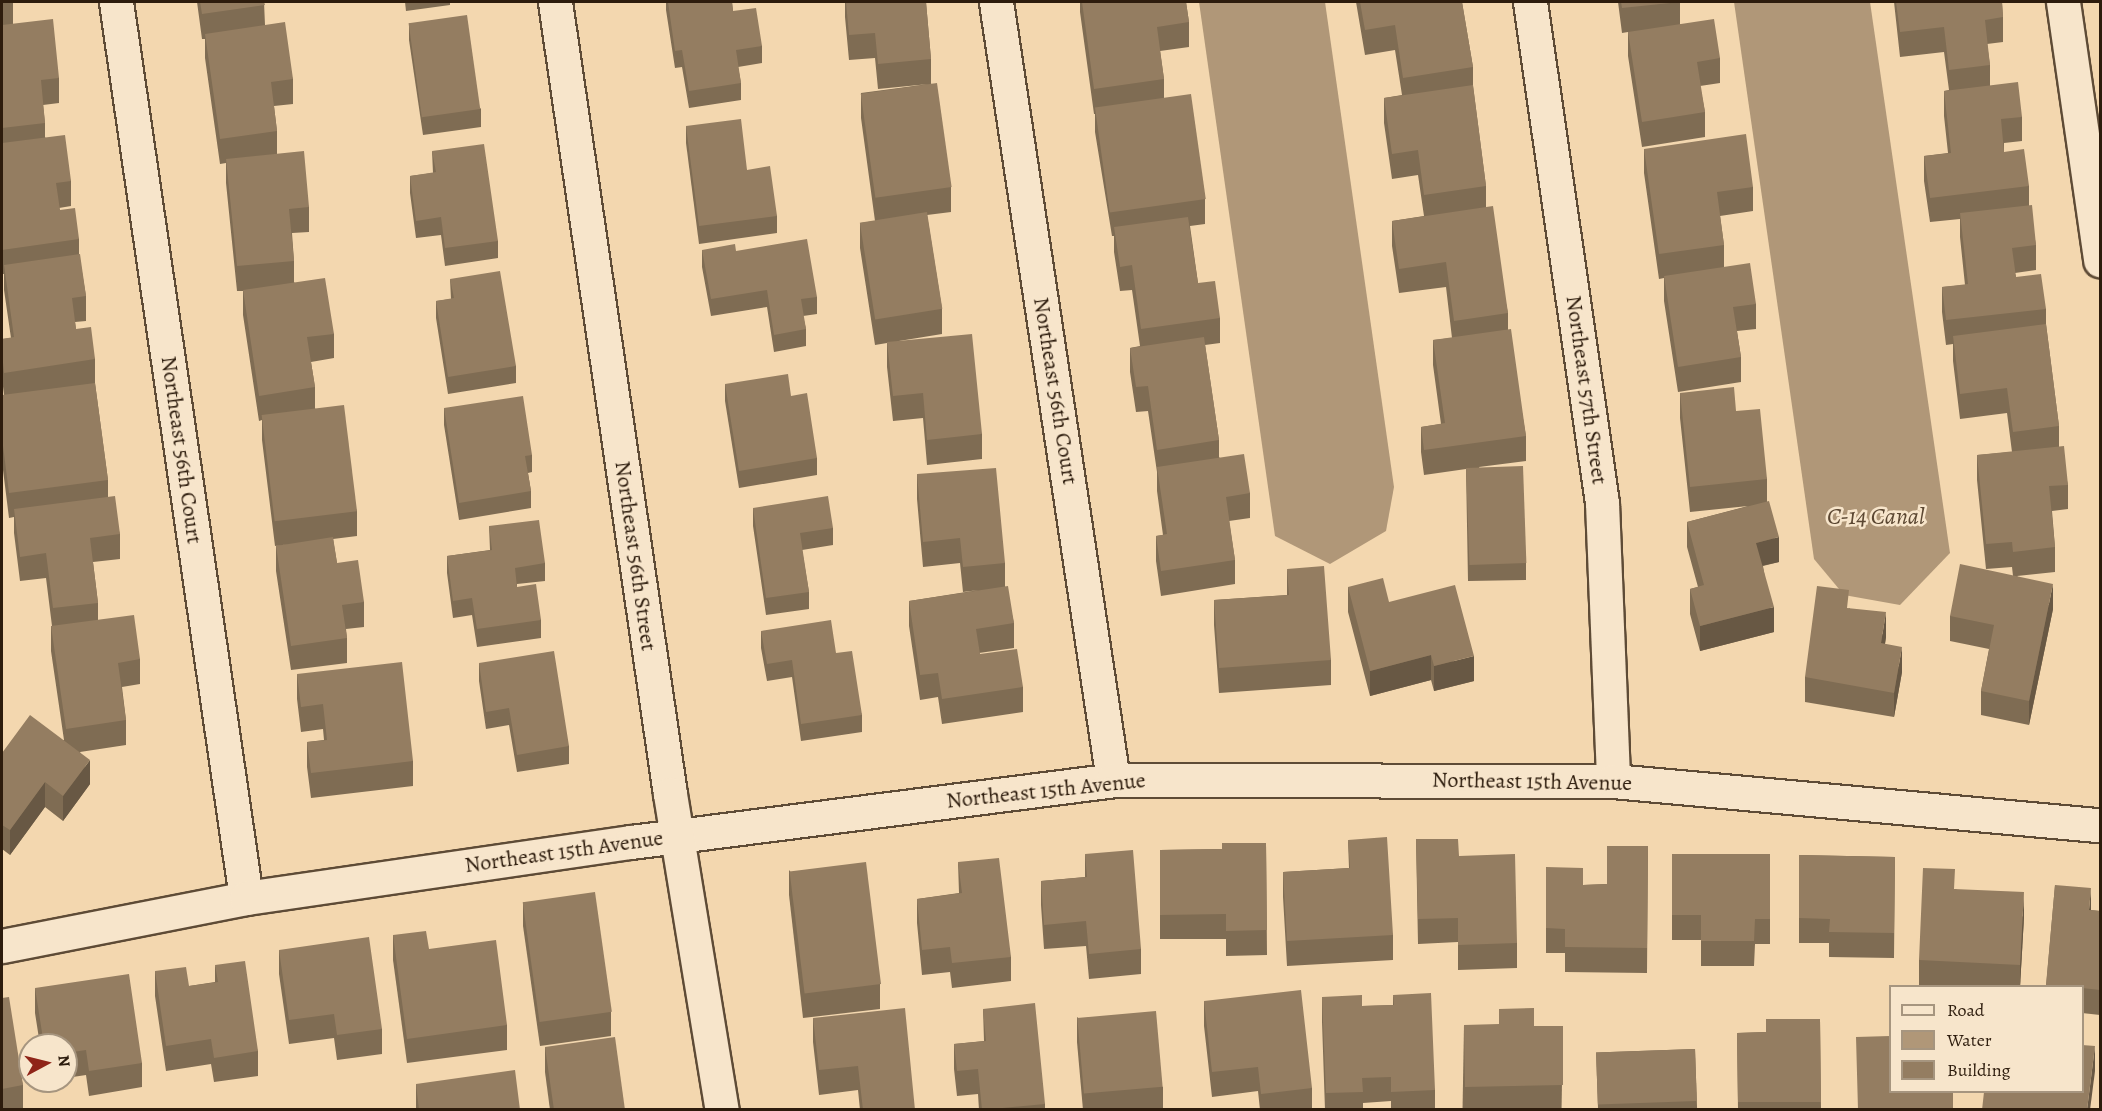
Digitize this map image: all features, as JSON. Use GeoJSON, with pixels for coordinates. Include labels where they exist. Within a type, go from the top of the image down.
{"type":"FeatureCollection","features":[{"type":"Feature","properties":{"kind":"street","name":"Northeast 56th Court"},"geometry":{"type":"LineString","coordinates":[[116,2],[246,898]]}},
{"type":"Feature","properties":{"kind":"street","name":"Northeast 56th Street"},"geometry":{"type":"LineString","coordinates":[[555,2],[676,836],[722,1110]]}},
{"type":"Feature","properties":{"kind":"street","name":"Northeast 56th Court"},"geometry":{"type":"LineString","coordinates":[[996,2],[1113,780]]}},
{"type":"Feature","properties":{"kind":"street","name":"Northeast 57th Street"},"geometry":{"type":"LineString","coordinates":[[1530,2],[1602,503],[1613,781]]}},
{"type":"Feature","properties":{"kind":"street"},"geometry":{"type":"LineString","coordinates":[[2063,2],[2100,260]]}},
{"type":"Feature","properties":{"kind":"street","name":"Northeast 15th Avenue"},"geometry":{"type":"LineString","coordinates":[[2,946],[246,898],[676,836],[1113,780],[1613,781],[2100,825]]}},
{"type":"Feature","properties":{"kind":"water"},"geometry":{"type":"Polygon","coordinates":[[[1199,2],[1325,2],[1394,487],[1386,531],[1330,564],[1275,536],[1199,2]]]}},
{"type":"Feature","properties":{"kind":"water","name":"C-14 Canal"},"geometry":{"type":"Polygon","coordinates":[[[1734,2],[1870,2],[1950,553],[1900,605],[1844,595],[1814,559],[1734,2]]]}},
{"type":"Feature","properties":{"kind":"building"},"geometry":{"type":"Polygon","coordinates":[[[200,2],[264,2],[265,5],[202,14],[200,2]]]}},
{"type":"Feature","properties":{"kind":"building"},"geometry":{"type":"Polygon","coordinates":[[[668,2],[732,2],[733,11],[756,8],[762,46],[736,50],[741,83],[689,91],[682,50],[675,51],[668,2]]]}},
{"type":"Feature","properties":{"kind":"building"},"geometry":{"type":"Polygon","coordinates":[[[846,2],[926,2],[931,59],[878,64],[875,33],[849,35],[846,2]]]}},
{"type":"Feature","properties":{"kind":"building"},"geometry":{"type":"Polygon","coordinates":[[[1082,2],[1186,2],[1189,22],[1157,27],[1164,79],[1094,89],[1082,2]]]}},
{"type":"Feature","properties":{"kind":"building"},"geometry":{"type":"Polygon","coordinates":[[[1360,2],[1462,2],[1473,67],[1403,78],[1395,25],[1365,30],[1360,2]]]}},
{"type":"Feature","properties":{"kind":"building"},"geometry":{"type":"Polygon","coordinates":[[[1621,2],[1680,2],[1622,8],[1621,2]]]}},
{"type":"Feature","properties":{"kind":"building"},"geometry":{"type":"Polygon","coordinates":[[[1896,2],[2002,2],[2003,17],[1985,20],[1990,65],[1949,70],[1944,27],[1900,32],[1896,2]]]}},
{"type":"Feature","properties":{"kind":"building"},"geometry":{"type":"Polygon","coordinates":[[[467,15],[480,109],[422,117],[409,23],[467,15]]]}},
{"type":"Feature","properties":{"kind":"building"},"geometry":{"type":"Polygon","coordinates":[[[53,19],[59,78],[41,80],[45,123],[2,128],[2,25],[53,19]]]}},
{"type":"Feature","properties":{"kind":"building"},"geometry":{"type":"Polygon","coordinates":[[[1714,19],[1720,58],[1697,62],[1705,112],[1642,122],[1628,32],[1714,19]]]}},
{"type":"Feature","properties":{"kind":"building"},"geometry":{"type":"Polygon","coordinates":[[[285,22],[293,79],[271,82],[277,131],[220,139],[205,34],[285,22]]]}},
{"type":"Feature","properties":{"kind":"building"},"geometry":{"type":"Polygon","coordinates":[[[2018,82],[2022,117],[2001,119],[2004,152],[2024,149],[2029,186],[1930,198],[1924,156],[1951,153],[1944,91],[2018,82]]]}},
{"type":"Feature","properties":{"kind":"building"},"geometry":{"type":"Polygon","coordinates":[[[937,83],[952,187],[875,198],[861,94],[937,83]]]}},
{"type":"Feature","properties":{"kind":"building"},"geometry":{"type":"Polygon","coordinates":[[[1473,85],[1486,186],[1424,195],[1418,150],[1392,154],[1384,98],[1473,85]]]}},
{"type":"Feature","properties":{"kind":"building"},"geometry":{"type":"Polygon","coordinates":[[[1191,94],[1206,199],[1110,212],[1095,107],[1191,94]]]}},
{"type":"Feature","properties":{"kind":"building"},"geometry":{"type":"Polygon","coordinates":[[[741,119],[747,170],[770,166],[777,216],[699,226],[686,126],[741,119]]]}},
{"type":"Feature","properties":{"kind":"building"},"geometry":{"type":"Polygon","coordinates":[[[1746,134],[1753,187],[1717,192],[1724,245],[1659,254],[1644,149],[1746,134]]]}},
{"type":"Feature","properties":{"kind":"building"},"geometry":{"type":"Polygon","coordinates":[[[65,135],[71,181],[56,183],[60,210],[75,208],[79,239],[2,250],[2,143],[65,135]]]}},
{"type":"Feature","properties":{"kind":"building"},"geometry":{"type":"Polygon","coordinates":[[[484,144],[498,241],[445,248],[441,217],[416,221],[410,176],[436,172],[432,151],[484,144]]]}},
{"type":"Feature","properties":{"kind":"building"},"geometry":{"type":"Polygon","coordinates":[[[304,151],[309,207],[289,209],[294,261],[237,266],[226,159],[304,151]]]}},
{"type":"Feature","properties":{"kind":"building"},"geometry":{"type":"Polygon","coordinates":[[[2032,205],[2036,245],[2012,248],[2016,277],[2041,274],[2046,309],[1946,320],[1942,287],[1968,284],[1960,213],[2032,205]]]}},
{"type":"Feature","properties":{"kind":"building"},"geometry":{"type":"Polygon","coordinates":[[[1493,206],[1508,313],[1454,321],[1446,262],[1399,269],[1392,221],[1493,206]]]}},
{"type":"Feature","properties":{"kind":"building"},"geometry":{"type":"Polygon","coordinates":[[[927,212],[942,309],[875,319],[860,223],[927,212]]]}},
{"type":"Feature","properties":{"kind":"building"},"geometry":{"type":"Polygon","coordinates":[[[1188,217],[1198,283],[1215,281],[1220,318],[1141,329],[1132,265],[1120,267],[1114,227],[1188,217]]]}},
{"type":"Feature","properties":{"kind":"building"},"geometry":{"type":"Polygon","coordinates":[[[807,239],[817,297],[801,299],[806,329],[774,335],[767,290],[711,299],[702,250],[735,244],[736,251],[807,239]]]}},
{"type":"Feature","properties":{"kind":"building"},"geometry":{"type":"Polygon","coordinates":[[[80,254],[86,296],[72,298],[76,329],[91,327],[95,359],[4,373],[2,339],[14,337],[4,265],[80,254]]]}},
{"type":"Feature","properties":{"kind":"building"},"geometry":{"type":"Polygon","coordinates":[[[1750,263],[1756,304],[1733,307],[1741,357],[1678,367],[1664,276],[1750,263]]]}},
{"type":"Feature","properties":{"kind":"building"},"geometry":{"type":"Polygon","coordinates":[[[500,271],[516,366],[448,377],[436,301],[454,298],[450,279],[500,271]]]}},
{"type":"Feature","properties":{"kind":"building"},"geometry":{"type":"Polygon","coordinates":[[[325,278],[334,334],[307,337],[315,387],[259,396],[243,290],[325,278]]]}},
{"type":"Feature","properties":{"kind":"building"},"geometry":{"type":"Polygon","coordinates":[[[2046,324],[2059,426],[2013,432],[2007,388],[1960,394],[1953,336],[2046,324]]]}},
{"type":"Feature","properties":{"kind":"building"},"geometry":{"type":"Polygon","coordinates":[[[1511,329],[1526,436],[1424,450],[1421,427],[1445,423],[1433,340],[1511,329]]]}},
{"type":"Feature","properties":{"kind":"building"},"geometry":{"type":"Polygon","coordinates":[[[972,334],[982,434],[927,440],[923,393],[893,396],[887,342],[972,334]]]}},
{"type":"Feature","properties":{"kind":"building"},"geometry":{"type":"Polygon","coordinates":[[[1204,337],[1219,440],[1157,450],[1148,386],[1136,387],[1130,348],[1204,337]]]}},
{"type":"Feature","properties":{"kind":"building"},"geometry":{"type":"Polygon","coordinates":[[[788,374],[791,396],[807,393],[817,458],[739,471],[725,384],[788,374]]]}},
{"type":"Feature","properties":{"kind":"building"},"geometry":{"type":"Polygon","coordinates":[[[95,383],[108,480],[9,493],[2,438],[2,395],[95,383]]]}},
{"type":"Feature","properties":{"kind":"building"},"geometry":{"type":"Polygon","coordinates":[[[1734,387],[1736,411],[1760,409],[1767,479],[1690,487],[1680,393],[1734,387]]]}},
{"type":"Feature","properties":{"kind":"building"},"geometry":{"type":"Polygon","coordinates":[[[523,396],[532,455],[525,456],[531,491],[459,503],[444,408],[523,396]]]}},
{"type":"Feature","properties":{"kind":"building"},"geometry":{"type":"Polygon","coordinates":[[[344,405],[357,511],[275,521],[262,415],[344,405]]]}},
{"type":"Feature","properties":{"kind":"building"},"geometry":{"type":"Polygon","coordinates":[[[2064,446],[2068,485],[2049,486],[2055,547],[2013,552],[2012,542],[1986,544],[1977,455],[2064,446]]]}},
{"type":"Feature","properties":{"kind":"building"},"geometry":{"type":"Polygon","coordinates":[[[1244,454],[1250,493],[1226,497],[1235,560],[1161,571],[1156,536],[1167,534],[1157,467],[1244,454]]]}},
{"type":"Feature","properties":{"kind":"building"},"geometry":{"type":"Polygon","coordinates":[[[1523,466],[1526,563],[1469,565],[1466,468],[1523,466]]]}},
{"type":"Feature","properties":{"kind":"building"},"geometry":{"type":"Polygon","coordinates":[[[996,468],[1005,563],[963,567],[960,538],[923,542],[917,474],[996,468]]]}},
{"type":"Feature","properties":{"kind":"building"},"geometry":{"type":"Polygon","coordinates":[[[115,496],[120,534],[90,538],[98,603],[53,608],[46,553],[20,557],[14,509],[115,496]]]}},
{"type":"Feature","properties":{"kind":"building"},"geometry":{"type":"Polygon","coordinates":[[[828,496],[833,528],[800,533],[809,592],[766,598],[753,508],[828,496]]]}},
{"type":"Feature","properties":{"kind":"building"},"geometry":{"type":"Polygon","coordinates":[[[1769,501],[1779,537],[1756,543],[1774,607],[1700,626],[1690,589],[1704,585],[1687,522],[1769,501]]]}},
{"type":"Feature","properties":{"kind":"building"},"geometry":{"type":"Polygon","coordinates":[[[539,520],[545,563],[515,568],[517,587],[536,584],[541,620],[477,629],[472,598],[453,601],[447,556],[492,550],[489,526],[539,520]]]}},
{"type":"Feature","properties":{"kind":"building"},"geometry":{"type":"Polygon","coordinates":[[[333,537],[337,563],[358,560],[364,602],[342,605],[347,638],[291,646],[276,546],[333,537]]]}},
{"type":"Feature","properties":{"kind":"building"},"geometry":{"type":"Polygon","coordinates":[[[1960,564],[2053,584],[2029,701],[1981,691],[1994,625],[1950,616],[1960,564]]]}},
{"type":"Feature","properties":{"kind":"building"},"geometry":{"type":"Polygon","coordinates":[[[1324,566],[1331,660],[1219,668],[1214,600],[1289,595],[1287,569],[1324,566]]]}},
{"type":"Feature","properties":{"kind":"building"},"geometry":{"type":"Polygon","coordinates":[[[1383,578],[1389,602],[1455,585],[1474,656],[1434,666],[1431,655],[1370,671],[1348,587],[1383,578]]]}},
{"type":"Feature","properties":{"kind":"building"},"geometry":{"type":"Polygon","coordinates":[[[1008,586],[1014,623],[976,629],[980,654],[1017,649],[1023,687],[942,699],[938,673],[920,675],[909,601],[1008,586]]]}},
{"type":"Feature","properties":{"kind":"building"},"geometry":{"type":"Polygon","coordinates":[[[1817,586],[1849,590],[1847,608],[1886,612],[1881,643],[1902,647],[1894,693],[1805,677],[1817,586]]]}},
{"type":"Feature","properties":{"kind":"building"},"geometry":{"type":"Polygon","coordinates":[[[134,615],[140,659],[118,663],[126,720],[66,729],[51,626],[134,615]]]}},
{"type":"Feature","properties":{"kind":"building"},"geometry":{"type":"Polygon","coordinates":[[[831,620],[836,653],[852,651],[862,715],[801,724],[792,660],[767,664],[761,631],[831,620]]]}},
{"type":"Feature","properties":{"kind":"building"},"geometry":{"type":"Polygon","coordinates":[[[554,651],[569,746],[517,755],[509,708],[486,712],[479,663],[554,651]]]}},
{"type":"Feature","properties":{"kind":"building"},"geometry":{"type":"Polygon","coordinates":[[[402,662],[413,761],[311,773],[307,742],[327,740],[323,704],[301,707],[297,674],[402,662]]]}},
{"type":"Feature","properties":{"kind":"building"},"geometry":{"type":"Polygon","coordinates":[[[30,715],[90,760],[63,796],[45,782],[10,830],[2,825],[2,753],[30,715]]]}},
{"type":"Feature","properties":{"kind":"building"},"geometry":{"type":"Polygon","coordinates":[[[1387,837],[1393,935],[1287,941],[1283,872],[1350,868],[1348,840],[1387,837]]]}},
{"type":"Feature","properties":{"kind":"building"},"geometry":{"type":"Polygon","coordinates":[[[1416,839],[1458,839],[1459,856],[1515,854],[1517,943],[1458,945],[1458,918],[1418,919],[1416,839]]]}},
{"type":"Feature","properties":{"kind":"building"},"geometry":{"type":"Polygon","coordinates":[[[1222,843],[1266,843],[1267,930],[1226,931],[1226,914],[1160,915],[1160,850],[1222,849],[1222,843]]]}},
{"type":"Feature","properties":{"kind":"building"},"geometry":{"type":"Polygon","coordinates":[[[1607,846],[1648,846],[1647,948],[1565,947],[1565,929],[1546,928],[1546,867],[1583,868],[1583,885],[1607,884],[1607,846]]]}},
{"type":"Feature","properties":{"kind":"building"},"geometry":{"type":"Polygon","coordinates":[[[1133,850],[1141,949],[1089,954],[1086,921],[1044,925],[1041,881],[1087,877],[1085,854],[1133,850]]]}},
{"type":"Feature","properties":{"kind":"building"},"geometry":{"type":"Polygon","coordinates":[[[1672,854],[1770,854],[1770,919],[1755,919],[1754,941],[1701,941],[1701,915],[1672,915],[1672,854]]]}},
{"type":"Feature","properties":{"kind":"building"},"geometry":{"type":"Polygon","coordinates":[[[1799,855],[1895,857],[1894,933],[1829,932],[1830,919],[1799,918],[1799,855]]]}},
{"type":"Feature","properties":{"kind":"building"},"geometry":{"type":"Polygon","coordinates":[[[999,858],[1011,957],[952,963],[950,947],[922,950],[917,899],[962,893],[958,862],[999,858]]]}},
{"type":"Feature","properties":{"kind":"building"},"geometry":{"type":"Polygon","coordinates":[[[866,862],[881,984],[805,993],[790,871],[866,862]]]}},
{"type":"Feature","properties":{"kind":"building"},"geometry":{"type":"Polygon","coordinates":[[[1923,868],[1955,869],[1954,889],[2024,892],[2020,965],[1919,960],[1923,868]]]}},
{"type":"Feature","properties":{"kind":"building"},"geometry":{"type":"Polygon","coordinates":[[[2055,885],[2091,888],[2089,910],[2100,911],[2100,990],[2084,988],[2084,985],[2046,985],[2055,885]]]}},
{"type":"Feature","properties":{"kind":"building"},"geometry":{"type":"Polygon","coordinates":[[[595,892],[612,1012],[540,1022],[523,902],[595,892]]]}},
{"type":"Feature","properties":{"kind":"building"},"geometry":{"type":"Polygon","coordinates":[[[426,931],[429,949],[496,940],[507,1025],[407,1039],[393,935],[426,931]]]}},
{"type":"Feature","properties":{"kind":"building"},"geometry":{"type":"Polygon","coordinates":[[[369,937],[382,1029],[337,1035],[334,1014],[289,1020],[279,950],[369,937]]]}},
{"type":"Feature","properties":{"kind":"building"},"geometry":{"type":"Polygon","coordinates":[[[245,961],[258,1051],[214,1058],[211,1039],[166,1046],[155,971],[186,967],[189,986],[218,982],[215,965],[245,961]]]}},
{"type":"Feature","properties":{"kind":"building"},"geometry":{"type":"Polygon","coordinates":[[[129,974],[142,1063],[89,1071],[86,1050],[78,1051],[78,1033],[42,1033],[35,988],[129,974]]]}},
{"type":"Feature","properties":{"kind":"building"},"geometry":{"type":"Polygon","coordinates":[[[1301,990],[1312,1088],[1261,1094],[1258,1067],[1212,1072],[1204,1001],[1301,990]]]}},
{"type":"Feature","properties":{"kind":"building"},"geometry":{"type":"Polygon","coordinates":[[[1431,993],[1435,1090],[1391,1092],[1391,1077],[1362,1078],[1363,1092],[1326,1093],[1322,997],[1362,995],[1362,1006],[1394,1005],[1393,995],[1431,993]]]}},
{"type":"Feature","properties":{"kind":"building"},"geometry":{"type":"Polygon","coordinates":[[[9,997],[18,1054],[18,1086],[2,1089],[2,998],[9,997]]]}},
{"type":"Feature","properties":{"kind":"building"},"geometry":{"type":"Polygon","coordinates":[[[1035,1003],[1045,1104],[982,1110],[978,1069],[957,1071],[954,1044],[986,1041],[983,1009],[1035,1003]]]}},
{"type":"Feature","properties":{"kind":"building"},"geometry":{"type":"Polygon","coordinates":[[[905,1008],[915,1110],[863,1110],[858,1066],[819,1070],[813,1018],[905,1008]]]}},
{"type":"Feature","properties":{"kind":"building"},"geometry":{"type":"Polygon","coordinates":[[[1534,1008],[1534,1026],[1563,1026],[1563,1085],[1465,1087],[1464,1025],[1499,1024],[1499,1009],[1534,1008]]]}},
{"type":"Feature","properties":{"kind":"building"},"geometry":{"type":"Polygon","coordinates":[[[1156,1011],[1163,1087],[1084,1094],[1077,1018],[1156,1011]]]}},
{"type":"Feature","properties":{"kind":"building"},"geometry":{"type":"Polygon","coordinates":[[[1766,1019],[1820,1019],[1821,1102],[1738,1102],[1737,1033],[1766,1032],[1766,1019]]]}},
{"type":"Feature","properties":{"kind":"building"},"geometry":{"type":"Polygon","coordinates":[[[1889,1036],[1889,1093],[1953,1093],[1953,1110],[1858,1110],[1856,1037],[1889,1036]]]}},
{"type":"Feature","properties":{"kind":"building"},"geometry":{"type":"Polygon","coordinates":[[[615,1037],[625,1110],[554,1110],[545,1047],[615,1037]]]}},
{"type":"Feature","properties":{"kind":"building"},"geometry":{"type":"Polygon","coordinates":[[[2084,1045],[2095,1046],[2087,1110],[1982,1110],[1984,1093],[2084,1093],[2084,1045]]]}},
{"type":"Feature","properties":{"kind":"building"},"geometry":{"type":"Polygon","coordinates":[[[1695,1049],[1697,1101],[1598,1104],[1596,1052],[1695,1049]]]}},
{"type":"Feature","properties":{"kind":"building"},"geometry":{"type":"Polygon","coordinates":[[[515,1070],[520,1110],[419,1110],[416,1084],[515,1070]]]}}]}
